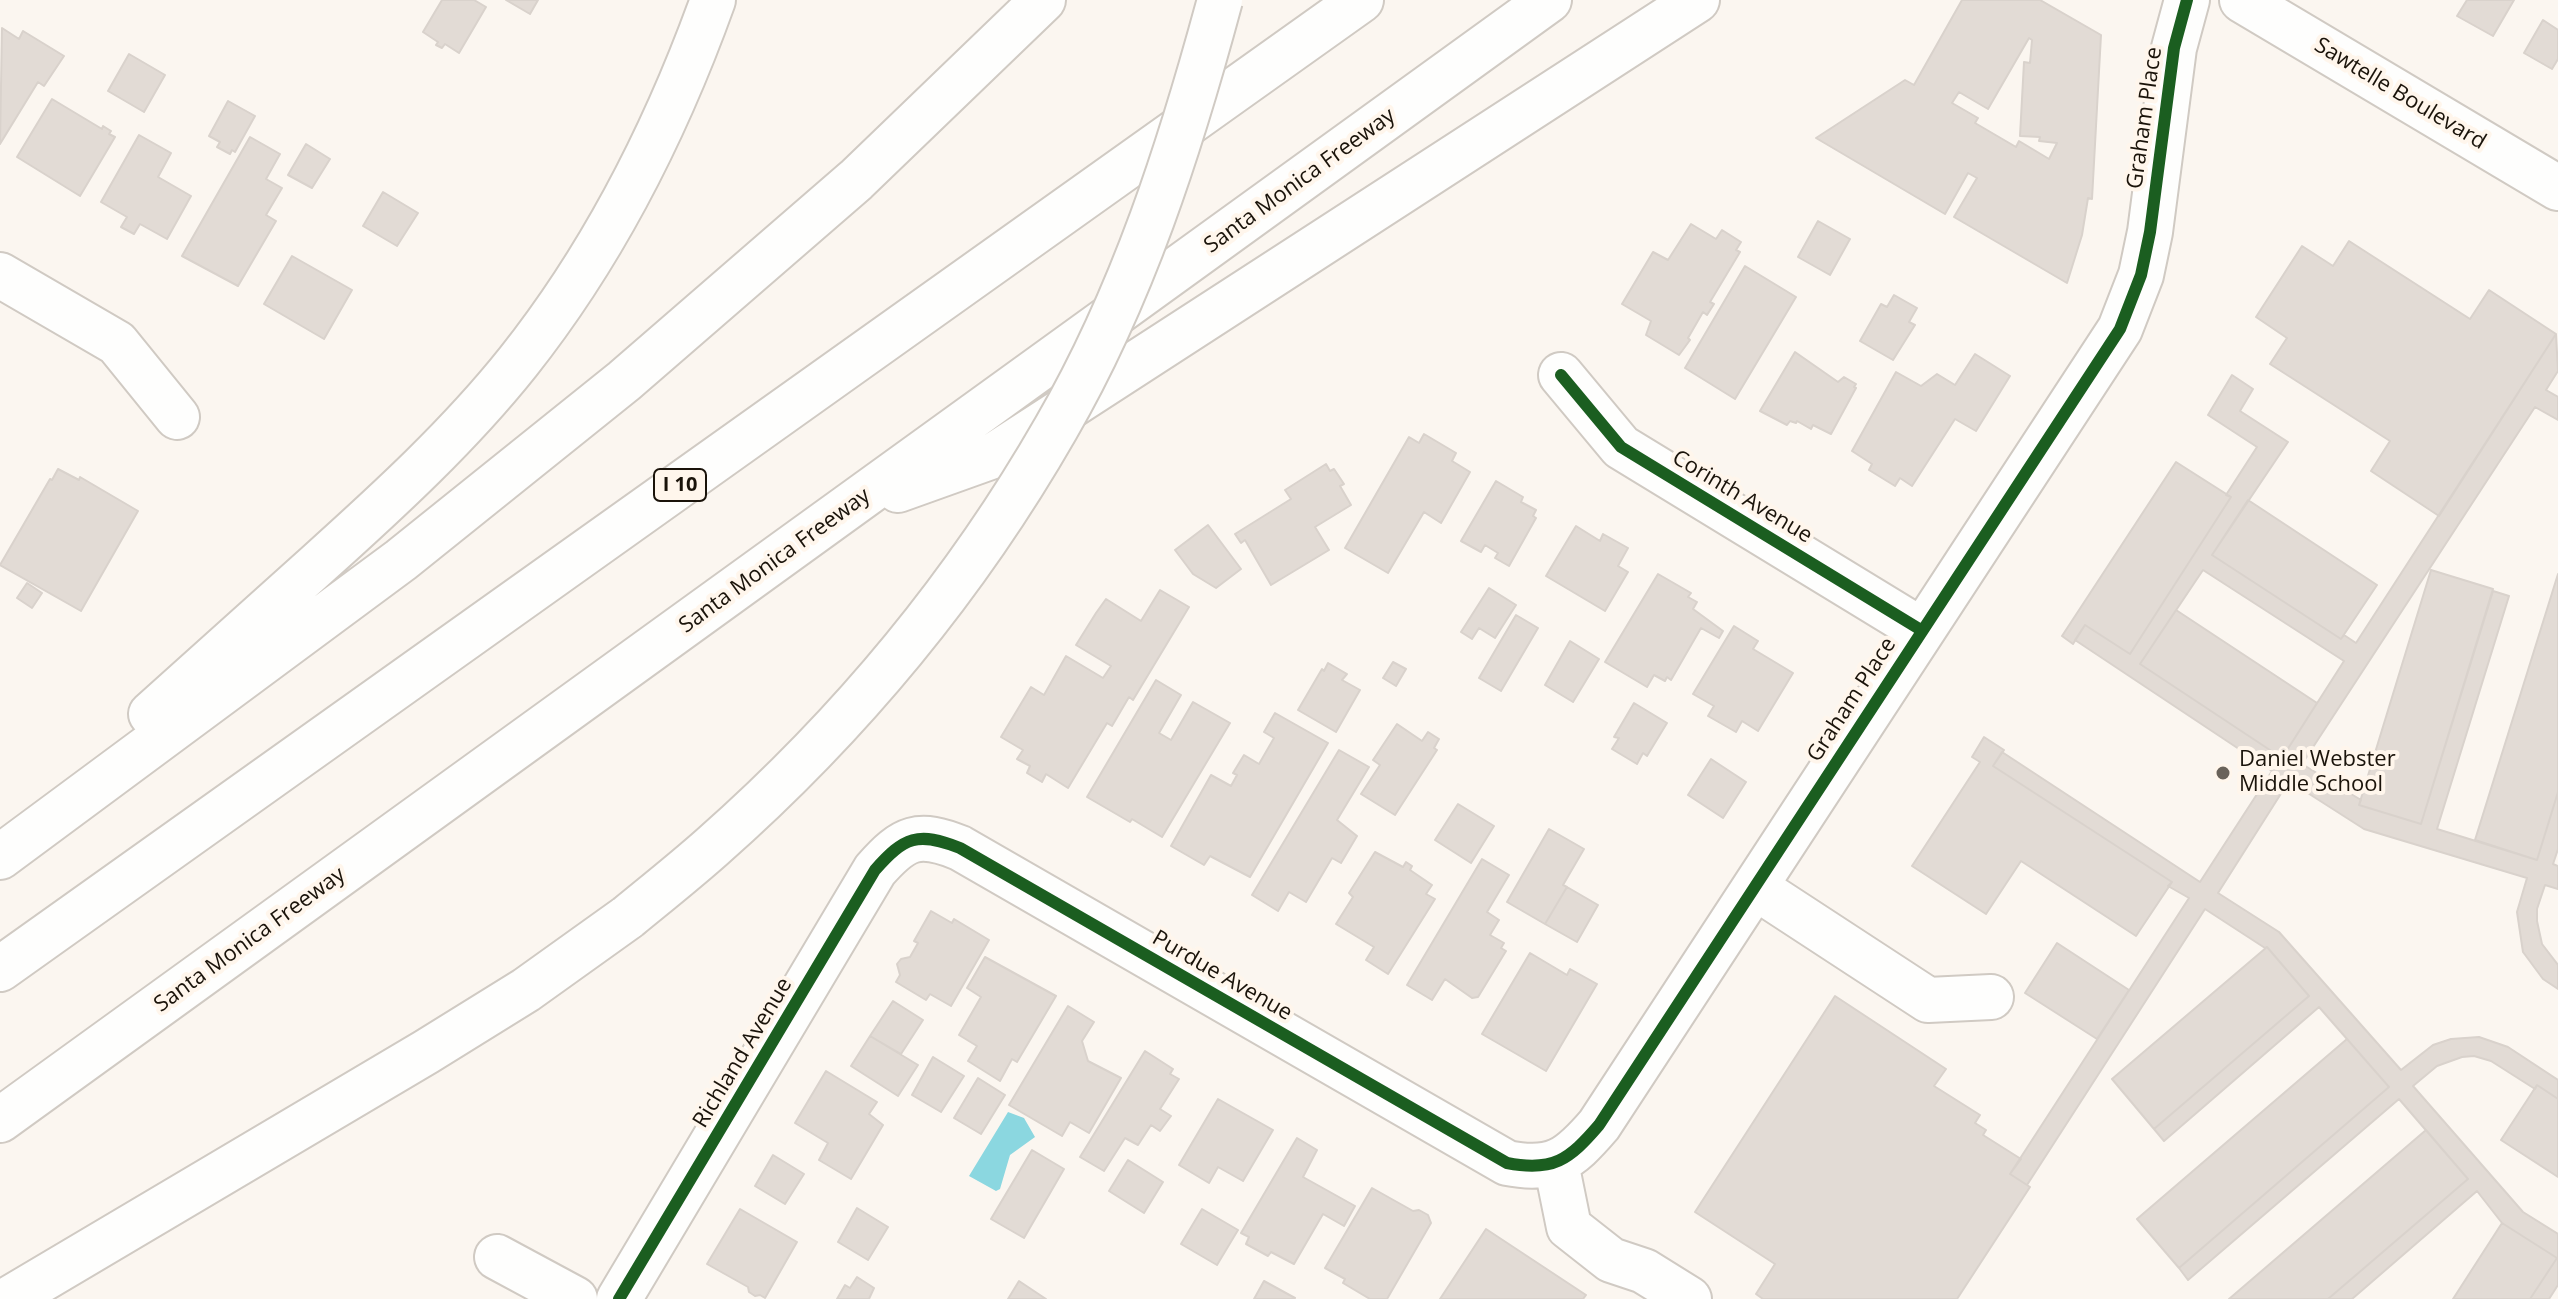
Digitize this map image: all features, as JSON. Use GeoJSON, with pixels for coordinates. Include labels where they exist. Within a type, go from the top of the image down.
{"type":"FeatureCollection","features":[{"type":"Feature","properties":{"kind":"main road"},"geometry":{"type":"LineString","coordinates":[[0,849],[363,523],[447,443],[518,362],[571,290],[628,194],[674,95],[713,0]]}},
{"type":"Feature","properties":{"kind":"main road"},"geometry":{"type":"LineString","coordinates":[[0,857],[401,560],[624,381],[856,180],[1043,0]]}},
{"type":"Feature","properties":{"kind":"main road"},"geometry":{"type":"LineString","coordinates":[[9,1299],[526,990],[628,917],[712,848],[793,771],[870,690],[936,608],[1008,504],[1056,428],[1102,338],[1142,246],[1176,154],[1220,0]]}},
{"type":"Feature","properties":{"kind":"main road","name":"I 10"},"geometry":{"type":"LineString","coordinates":[[0,969],[1361,0]]}},
{"type":"Feature","properties":{"kind":"main road","name":"Santa Monica Freeway"},"geometry":{"type":"LineString","coordinates":[[0,1120],[1549,0]]}},
{"type":"Feature","properties":{"kind":"main road"},"geometry":{"type":"LineString","coordinates":[[851,507],[993,456],[1697,0]]}},
{"type":"Feature","properties":{"kind":"main road","name":"Graham Place"},"geometry":{"type":"LineString","coordinates":[[1556,1163],[1580,1148],[1599,1125],[2120,329],[2141,275],[2150,232],[2174,48],[2187,0]]}},
{"type":"Feature","properties":{"kind":"main road","name":"Sawtelle Boulevard"},"geometry":{"type":"LineString","coordinates":[[2242,0],[2558,188]]}},
{"type":"Feature","properties":{"kind":"main road"},"geometry":{"type":"LineString","coordinates":[[0,275],[117,343],[177,417]]}},
{"type":"Feature","properties":{"kind":"main road","name":"Corinth Avenue"},"geometry":{"type":"LineString","coordinates":[[1561,375],[1621,447],[1921,630]]}},
{"type":"Feature","properties":{"kind":"main road","name":"Purdue Avenue"},"geometry":{"type":"LineString","coordinates":[[914,838],[937,839],[960,848],[1507,1163],[1531,1168],[1556,1163]]}},
{"type":"Feature","properties":{"kind":"main road","name":"Richland Avenue"},"geometry":{"type":"LineString","coordinates":[[619,1299],[875,870],[894,848],[914,838]]}},
{"type":"Feature","properties":{"kind":"main road"},"geometry":{"type":"LineString","coordinates":[[1755,887],[1928,1000],[1991,997]]}},
{"type":"Feature","properties":{"kind":"main road"},"geometry":{"type":"LineString","coordinates":[[1556,1163],[1569,1227],[1611,1260],[1644,1271],[1689,1299]]}},
{"type":"Feature","properties":{"kind":"main road"},"geometry":{"type":"LineString","coordinates":[[497,1257],[575,1299]]}},
{"type":"Feature","properties":{"kind":"water"},"geometry":{"type":"Polygon","coordinates":[[[1008,1112],[1024,1118],[1035,1137],[1010,1155],[1000,1189],[996,1191],[969,1176],[1008,1112]]]}},
{"type":"Feature","properties":{"kind":"building"},"geometry":{"type":"Polygon","coordinates":[[[442,0],[474,0],[486,7],[459,53],[445,44],[442,48],[436,45],[438,42],[423,32],[442,0]]]}},
{"type":"Feature","properties":{"kind":"building"},"geometry":{"type":"Polygon","coordinates":[[[506,0],[538,0],[530,14],[506,0]]]}},
{"type":"Feature","properties":{"kind":"building"},"geometry":{"type":"Polygon","coordinates":[[[1962,0],[2040,0],[2101,35],[2092,199],[2088,198],[2082,235],[2067,283],[1954,217],[1977,178],[1968,173],[1945,214],[1816,138],[1905,80],[1914,85],[1962,0]],[[2029,38],[1988,109],[1959,92],[1952,103],[1978,118],[1975,123],[2016,147],[2019,141],[2049,159],[2057,143],[2039,141],[2040,137],[2020,136],[2024,62],[2030,63],[2032,40],[2029,38]]]}},
{"type":"Feature","properties":{"kind":"building"},"geometry":{"type":"Polygon","coordinates":[[[2467,0],[2514,0],[2493,36],[2457,16],[2467,0]]]}},
{"type":"Feature","properties":{"kind":"building"},"geometry":{"type":"Polygon","coordinates":[[[2543,20],[2558,30],[2558,59],[2552,69],[2524,53],[2543,20]]]}},
{"type":"Feature","properties":{"kind":"building"},"geometry":{"type":"Polygon","coordinates":[[[2,28],[19,39],[23,31],[64,56],[44,86],[38,82],[0,144],[2,28]]]}},
{"type":"Feature","properties":{"kind":"building"},"geometry":{"type":"Polygon","coordinates":[[[129,54],[165,75],[144,112],[108,91],[129,54]]]}},
{"type":"Feature","properties":{"kind":"building"},"geometry":{"type":"Polygon","coordinates":[[[52,99],[102,129],[103,126],[115,137],[80,196],[17,157],[52,99]]]}},
{"type":"Feature","properties":{"kind":"building"},"geometry":{"type":"Polygon","coordinates":[[[228,101],[255,116],[235,152],[232,150],[230,154],[217,147],[220,142],[209,136],[228,101]]]}},
{"type":"Feature","properties":{"kind":"building"},"geometry":{"type":"Polygon","coordinates":[[[139,135],[171,153],[158,177],[191,196],[167,239],[140,224],[134,234],[121,227],[127,217],[101,202],[139,135]]]}},
{"type":"Feature","properties":{"kind":"building"},"geometry":{"type":"Polygon","coordinates":[[[250,137],[280,154],[266,179],[282,188],[266,215],[276,221],[238,286],[182,256],[250,137]]]}},
{"type":"Feature","properties":{"kind":"building"},"geometry":{"type":"Polygon","coordinates":[[[306,144],[330,159],[312,188],[288,175],[306,144]]]}},
{"type":"Feature","properties":{"kind":"building"},"geometry":{"type":"Polygon","coordinates":[[[383,192],[418,213],[397,246],[363,226],[383,192]]]}},
{"type":"Feature","properties":{"kind":"building"},"geometry":{"type":"Polygon","coordinates":[[[1818,221],[1850,239],[1830,275],[1798,257],[1818,221]]]}},
{"type":"Feature","properties":{"kind":"building"},"geometry":{"type":"Polygon","coordinates":[[[1691,224],[1716,239],[1722,230],[1741,242],[1736,250],[1740,252],[1710,302],[1714,304],[1707,315],[1703,312],[1679,355],[1646,335],[1651,321],[1622,304],[1653,252],[1668,260],[1691,224]]]}},
{"type":"Feature","properties":{"kind":"building"},"geometry":{"type":"Polygon","coordinates":[[[2349,241],[2470,319],[2489,290],[2556,334],[2439,516],[2371,471],[2390,441],[2270,364],[2287,338],[2256,317],[2302,246],[2333,266],[2349,241]]]}},
{"type":"Feature","properties":{"kind":"building"},"geometry":{"type":"Polygon","coordinates":[[[292,256],[352,290],[324,339],[264,304],[292,256]]]}},
{"type":"Feature","properties":{"kind":"building"},"geometry":{"type":"Polygon","coordinates":[[[1745,266],[1796,297],[1735,399],[1685,368],[1745,266]]]}},
{"type":"Feature","properties":{"kind":"building"},"geometry":{"type":"Polygon","coordinates":[[[1894,295],[1917,308],[1909,322],[1915,325],[1893,360],[1860,341],[1881,304],[1887,307],[1894,295]]]}},
{"type":"Feature","properties":{"kind":"building"},"geometry":{"type":"Polygon","coordinates":[[[2556,334],[2558,371],[2546,390],[2558,397],[2558,420],[2535,407],[2302,764],[2361,800],[2359,805],[2421,824],[2493,591],[2509,596],[2437,829],[2537,860],[2558,792],[2558,849],[2553,864],[2558,866],[2558,889],[2545,885],[2537,909],[2537,921],[2542,944],[2558,965],[2558,989],[2543,979],[2523,952],[2517,912],[2527,878],[2364,829],[2289,781],[2218,893],[2279,932],[2401,1070],[2433,1045],[2451,1039],[2479,1037],[2508,1047],[2558,1080],[2558,1099],[2537,1085],[2535,1089],[2491,1061],[2474,1056],[2437,1066],[2413,1086],[2523,1212],[2558,1234],[2558,1285],[2549,1299],[2530,1299],[2557,1258],[2502,1223],[2477,1191],[2352,1299],[2328,1299],[2468,1179],[2399,1099],[2188,1280],[2179,1268],[2389,1087],[2319,1007],[2164,1141],[2154,1129],[2309,996],[2267,947],[2205,909],[2027,1185],[2010,1174],[2189,898],[2168,886],[2172,882],[1993,766],[2002,752],[2200,882],[2272,771],[2075,640],[2085,625],[2130,654],[2231,497],[2226,495],[2257,447],[2208,415],[2232,375],[2253,389],[2240,411],[2288,442],[2212,555],[2341,639],[2344,635],[2356,643],[2556,334]],[[2203,570],[2140,664],[2282,758],[2344,661],[2203,570]]]}},
{"type":"Feature","properties":{"kind":"building"},"geometry":{"type":"Polygon","coordinates":[[[1795,352],[1838,382],[1844,377],[1856,384],[1831,434],[1813,425],[1811,429],[1797,421],[1790,421],[1787,425],[1760,411],[1795,352]]]}},
{"type":"Feature","properties":{"kind":"building"},"geometry":{"type":"Polygon","coordinates":[[[1975,354],[2010,376],[1976,431],[1955,419],[1912,486],[1900,478],[1895,486],[1869,470],[1872,464],[1852,451],[1896,372],[1921,386],[1937,374],[1955,385],[1975,354]]]}},
{"type":"Feature","properties":{"kind":"building"},"geometry":{"type":"Polygon","coordinates":[[[1424,434],[1456,453],[1452,461],[1470,472],[1441,523],[1424,512],[1388,573],[1345,548],[1409,437],[1419,443],[1424,434]]]}},
{"type":"Feature","properties":{"kind":"building"},"geometry":{"type":"Polygon","coordinates":[[[2176,462],[2231,497],[2130,654],[2085,625],[2073,644],[2062,636],[2176,462]]]}},
{"type":"Feature","properties":{"kind":"building"},"geometry":{"type":"Polygon","coordinates":[[[1326,464],[1330,471],[1334,469],[1344,484],[1340,486],[1351,505],[1315,527],[1329,550],[1271,585],[1245,540],[1241,543],[1235,534],[1291,499],[1285,490],[1326,464]]]}},
{"type":"Feature","properties":{"kind":"building"},"geometry":{"type":"Polygon","coordinates":[[[58,469],[79,480],[80,477],[138,511],[81,611],[0,565],[58,469]]]}},
{"type":"Feature","properties":{"kind":"building"},"geometry":{"type":"Polygon","coordinates":[[[1496,481],[1523,497],[1521,502],[1536,510],[1533,516],[1536,518],[1509,566],[1495,558],[1498,553],[1485,545],[1481,552],[1461,541],[1496,481]]]}},
{"type":"Feature","properties":{"kind":"building"},"geometry":{"type":"Polygon","coordinates":[[[2248,500],[2377,585],[2341,639],[2212,555],[2248,500]]]}},
{"type":"Feature","properties":{"kind":"building"},"geometry":{"type":"Polygon","coordinates":[[[1208,525],[1241,569],[1216,588],[1193,574],[1175,550],[1208,525]]]}},
{"type":"Feature","properties":{"kind":"building"},"geometry":{"type":"Polygon","coordinates":[[[1576,526],[1600,541],[1603,534],[1628,548],[1618,566],[1628,572],[1605,611],[1546,576],[1576,526]]]}},
{"type":"Feature","properties":{"kind":"building"},"geometry":{"type":"Polygon","coordinates":[[[2431,570],[2493,589],[2421,824],[2359,805],[2431,570]]]}},
{"type":"Feature","properties":{"kind":"building"},"geometry":{"type":"Polygon","coordinates":[[[1658,574],[1691,593],[1688,597],[1697,602],[1693,609],[1723,631],[1719,638],[1701,628],[1671,680],[1667,677],[1665,681],[1654,675],[1647,687],[1605,662],[1658,574]]]}},
{"type":"Feature","properties":{"kind":"building"},"geometry":{"type":"Polygon","coordinates":[[[2558,574],[2558,792],[2537,860],[2475,840],[2558,574]]]}},
{"type":"Feature","properties":{"kind":"building"},"geometry":{"type":"Polygon","coordinates":[[[27,583],[42,593],[32,608],[17,598],[27,583]]]}},
{"type":"Feature","properties":{"kind":"building"},"geometry":{"type":"Polygon","coordinates":[[[1489,588],[1516,605],[1495,638],[1479,628],[1472,639],[1461,632],[1489,588]]]}},
{"type":"Feature","properties":{"kind":"building"},"geometry":{"type":"Polygon","coordinates":[[[1160,590],[1189,607],[1133,700],[1129,697],[1112,726],[1107,723],[1068,788],[1046,774],[1042,782],[1027,773],[1030,766],[1017,759],[1023,750],[1001,737],[1031,687],[1044,695],[1066,656],[1103,678],[1111,666],[1076,645],[1096,613],[1106,599],[1141,621],[1160,590]]]}},
{"type":"Feature","properties":{"kind":"building"},"geometry":{"type":"Polygon","coordinates":[[[2176,610],[2317,703],[2282,758],[2140,664],[2176,610]]]}},
{"type":"Feature","properties":{"kind":"building"},"geometry":{"type":"Polygon","coordinates":[[[1516,615],[1538,628],[1501,691],[1479,678],[1516,615]]]}},
{"type":"Feature","properties":{"kind":"building"},"geometry":{"type":"Polygon","coordinates":[[[1734,626],[1758,641],[1753,649],[1793,673],[1758,731],[1742,721],[1736,732],[1708,716],[1714,706],[1693,694],[1734,626]]]}},
{"type":"Feature","properties":{"kind":"building"},"geometry":{"type":"Polygon","coordinates":[[[1570,641],[1599,659],[1573,702],[1545,685],[1570,641]]]}},
{"type":"Feature","properties":{"kind":"building"},"geometry":{"type":"Polygon","coordinates":[[[1393,662],[1406,669],[1396,686],[1383,678],[1393,662]]]}},
{"type":"Feature","properties":{"kind":"building"},"geometry":{"type":"Polygon","coordinates":[[[1328,663],[1347,674],[1342,680],[1360,690],[1336,732],[1298,710],[1328,663]]]}},
{"type":"Feature","properties":{"kind":"building"},"geometry":{"type":"Polygon","coordinates":[[[1156,680],[1181,695],[1159,733],[1171,740],[1193,702],[1230,723],[1162,837],[1087,797],[1156,680]]]}},
{"type":"Feature","properties":{"kind":"building"},"geometry":{"type":"Polygon","coordinates":[[[1634,703],[1667,723],[1647,756],[1643,753],[1637,764],[1612,749],[1619,738],[1614,737],[1634,703]]]}},
{"type":"Feature","properties":{"kind":"building"},"geometry":{"type":"Polygon","coordinates":[[[1275,713],[1328,743],[1250,877],[1210,856],[1204,865],[1171,846],[1211,775],[1231,786],[1237,775],[1233,773],[1244,755],[1259,764],[1274,738],[1264,732],[1275,713]]]}},
{"type":"Feature","properties":{"kind":"building"},"geometry":{"type":"Polygon","coordinates":[[[1397,724],[1422,741],[1428,732],[1439,739],[1434,748],[1437,750],[1395,815],[1361,794],[1380,765],[1373,760],[1397,724]]]}},
{"type":"Feature","properties":{"kind":"building"},"geometry":{"type":"Polygon","coordinates":[[[1984,737],[2004,750],[1993,766],[2172,882],[2136,936],[2021,861],[1986,914],[1912,866],[1980,762],[1972,757],[1984,737]]]}},
{"type":"Feature","properties":{"kind":"building"},"geometry":{"type":"Polygon","coordinates":[[[1339,750],[1369,767],[1337,820],[1357,836],[1341,863],[1332,858],[1306,902],[1289,892],[1278,911],[1252,895],[1339,750]]]}},
{"type":"Feature","properties":{"kind":"building"},"geometry":{"type":"Polygon","coordinates":[[[1711,759],[1746,782],[1723,818],[1688,795],[1711,759]]]}},
{"type":"Feature","properties":{"kind":"building"},"geometry":{"type":"Polygon","coordinates":[[[1458,804],[1494,826],[1471,863],[1435,840],[1458,804]]]}},
{"type":"Feature","properties":{"kind":"building"},"geometry":{"type":"Polygon","coordinates":[[[1549,829],[1584,849],[1563,885],[1567,887],[1545,924],[1507,902],[1549,829]]]}},
{"type":"Feature","properties":{"kind":"building"},"geometry":{"type":"Polygon","coordinates":[[[1375,852],[1403,867],[1406,862],[1412,866],[1410,870],[1432,885],[1426,894],[1435,899],[1388,974],[1366,960],[1374,947],[1336,924],[1353,897],[1349,893],[1375,852]]]}},
{"type":"Feature","properties":{"kind":"building"},"geometry":{"type":"Polygon","coordinates":[[[1482,859],[1509,875],[1487,912],[1499,920],[1490,935],[1504,943],[1501,948],[1506,951],[1478,997],[1472,998],[1445,979],[1432,1000],[1407,985],[1482,859]]]}},
{"type":"Feature","properties":{"kind":"building"},"geometry":{"type":"Polygon","coordinates":[[[1567,887],[1598,905],[1577,942],[1545,924],[1567,887]]]}},
{"type":"Feature","properties":{"kind":"building"},"geometry":{"type":"Polygon","coordinates":[[[931,911],[952,923],[954,919],[989,940],[951,1006],[930,994],[926,1000],[896,982],[900,975],[897,964],[901,959],[910,957],[918,943],[914,941],[931,911]]]}},
{"type":"Feature","properties":{"kind":"building"},"geometry":{"type":"Polygon","coordinates":[[[2057,943],[2129,990],[2097,1039],[2025,993],[2057,943]]]}},
{"type":"Feature","properties":{"kind":"building"},"geometry":{"type":"Polygon","coordinates":[[[2267,947],[2309,996],[2154,1129],[2112,1079],[2267,947]]]}},
{"type":"Feature","properties":{"kind":"building"},"geometry":{"type":"Polygon","coordinates":[[[1530,953],[1567,975],[1570,969],[1597,984],[1546,1071],[1482,1034],[1530,953]]]}},
{"type":"Feature","properties":{"kind":"building"},"geometry":{"type":"Polygon","coordinates":[[[985,957],[1056,996],[1017,1062],[1012,1059],[1000,1081],[968,1061],[977,1046],[959,1035],[981,997],[967,988],[985,957]]]}},
{"type":"Feature","properties":{"kind":"building"},"geometry":{"type":"Polygon","coordinates":[[[1835,996],[1946,1069],[1934,1086],[1980,1115],[1975,1123],[1986,1130],[1983,1135],[2021,1159],[2010,1174],[2030,1187],[1957,1299],[1763,1299],[1756,1294],[1775,1264],[1695,1212],[1835,996]]]}},
{"type":"Feature","properties":{"kind":"building"},"geometry":{"type":"Polygon","coordinates":[[[893,1001],[923,1020],[901,1054],[870,1036],[893,1001]]]}},
{"type":"Feature","properties":{"kind":"building"},"geometry":{"type":"Polygon","coordinates":[[[1068,1006],[1094,1022],[1082,1041],[1088,1061],[1121,1078],[1089,1133],[1070,1122],[1062,1136],[1009,1105],[1068,1006]]]}},
{"type":"Feature","properties":{"kind":"building"},"geometry":{"type":"Polygon","coordinates":[[[870,1036],[918,1065],[898,1096],[851,1066],[870,1036]]]}},
{"type":"Feature","properties":{"kind":"building"},"geometry":{"type":"Polygon","coordinates":[[[2347,1039],[2389,1087],[2179,1268],[2137,1219],[2347,1039]]]}},
{"type":"Feature","properties":{"kind":"building"},"geometry":{"type":"Polygon","coordinates":[[[1145,1051],[1173,1069],[1170,1074],[1179,1079],[1160,1109],[1171,1116],[1160,1131],[1151,1125],[1138,1145],[1125,1138],[1104,1171],[1080,1157],[1145,1051]]]}},
{"type":"Feature","properties":{"kind":"building"},"geometry":{"type":"Polygon","coordinates":[[[933,1057],[964,1076],[941,1112],[912,1095],[933,1057]]]}},
{"type":"Feature","properties":{"kind":"building"},"geometry":{"type":"Polygon","coordinates":[[[826,1071],[877,1102],[869,1114],[883,1125],[851,1179],[819,1160],[828,1143],[795,1123],[826,1071]]]}},
{"type":"Feature","properties":{"kind":"building"},"geometry":{"type":"Polygon","coordinates":[[[978,1078],[1005,1095],[981,1134],[954,1118],[978,1078]]]}},
{"type":"Feature","properties":{"kind":"building"},"geometry":{"type":"Polygon","coordinates":[[[2537,1085],[2558,1099],[2558,1177],[2501,1140],[2537,1085]]]}},
{"type":"Feature","properties":{"kind":"building"},"geometry":{"type":"Polygon","coordinates":[[[1218,1099],[1273,1130],[1243,1181],[1218,1167],[1209,1183],[1179,1165],[1218,1099]]]}},
{"type":"Feature","properties":{"kind":"building"},"geometry":{"type":"Polygon","coordinates":[[[2426,1130],[2468,1179],[2328,1299],[2229,1299],[2426,1130]]]}},
{"type":"Feature","properties":{"kind":"building"},"geometry":{"type":"Polygon","coordinates":[[[1297,1138],[1317,1150],[1303,1177],[1355,1206],[1344,1226],[1323,1214],[1294,1264],[1271,1252],[1268,1256],[1246,1244],[1249,1237],[1241,1233],[1297,1138]]]}},
{"type":"Feature","properties":{"kind":"building"},"geometry":{"type":"Polygon","coordinates":[[[1032,1150],[1064,1169],[1024,1238],[991,1219],[1032,1150]]]}},
{"type":"Feature","properties":{"kind":"building"},"geometry":{"type":"Polygon","coordinates":[[[773,1155],[804,1174],[785,1204],[755,1186],[773,1155]]]}},
{"type":"Feature","properties":{"kind":"building"},"geometry":{"type":"Polygon","coordinates":[[[1128,1160],[1163,1182],[1144,1213],[1109,1191],[1128,1160]]]}},
{"type":"Feature","properties":{"kind":"building"},"geometry":{"type":"Polygon","coordinates":[[[1372,1188],[1413,1211],[1419,1210],[1428,1215],[1431,1223],[1387,1299],[1370,1299],[1325,1268],[1372,1188]]]}},
{"type":"Feature","properties":{"kind":"building"},"geometry":{"type":"Polygon","coordinates":[[[857,1208],[888,1227],[868,1260],[838,1242],[857,1208]]]}},
{"type":"Feature","properties":{"kind":"building"},"geometry":{"type":"Polygon","coordinates":[[[740,1209],[797,1242],[765,1298],[755,1296],[748,1287],[707,1264],[740,1209]]]}},
{"type":"Feature","properties":{"kind":"building"},"geometry":{"type":"Polygon","coordinates":[[[1202,1209],[1238,1230],[1217,1265],[1181,1244],[1202,1209]]]}},
{"type":"Feature","properties":{"kind":"building"},"geometry":{"type":"Polygon","coordinates":[[[2502,1223],[2557,1258],[2530,1299],[2453,1299],[2502,1223]]]}},
{"type":"Feature","properties":{"kind":"building"},"geometry":{"type":"Polygon","coordinates":[[[1486,1229],[1586,1295],[1583,1299],[1440,1299],[1486,1229]]]}},
{"type":"Feature","properties":{"kind":"building"},"geometry":{"type":"Polygon","coordinates":[[[857,1277],[874,1288],[869,1299],[837,1299],[845,1285],[850,1288],[857,1277]]]}},
{"type":"Feature","properties":{"kind":"building"},"geometry":{"type":"Polygon","coordinates":[[[1019,1281],[1046,1299],[1008,1299],[1019,1281]]]}},
{"type":"Feature","properties":{"kind":"building"},"geometry":{"type":"Polygon","coordinates":[[[1264,1281],[1295,1298],[1254,1299],[1264,1281]]]}},
{"type":"Feature","properties":{"kind":"cycle path"},"geometry":{"type":"LineString","coordinates":[[619,1299],[875,870],[895,850],[913,840],[933,840],[960,848],[1507,1163],[1537,1166],[1569,1155],[1599,1125],[2120,329],[2141,275],[2150,232],[2174,48],[2187,0]]}},
{"type":"Feature","properties":{"kind":"cycle path"},"geometry":{"type":"LineString","coordinates":[[1561,375],[1621,447],[1921,630]]}},
{"type":"Feature","properties":{"kind":"place","name":"Daniel Webster Middle School"},"geometry":{"type":"Point","coordinates":[2223,773]}}]}
